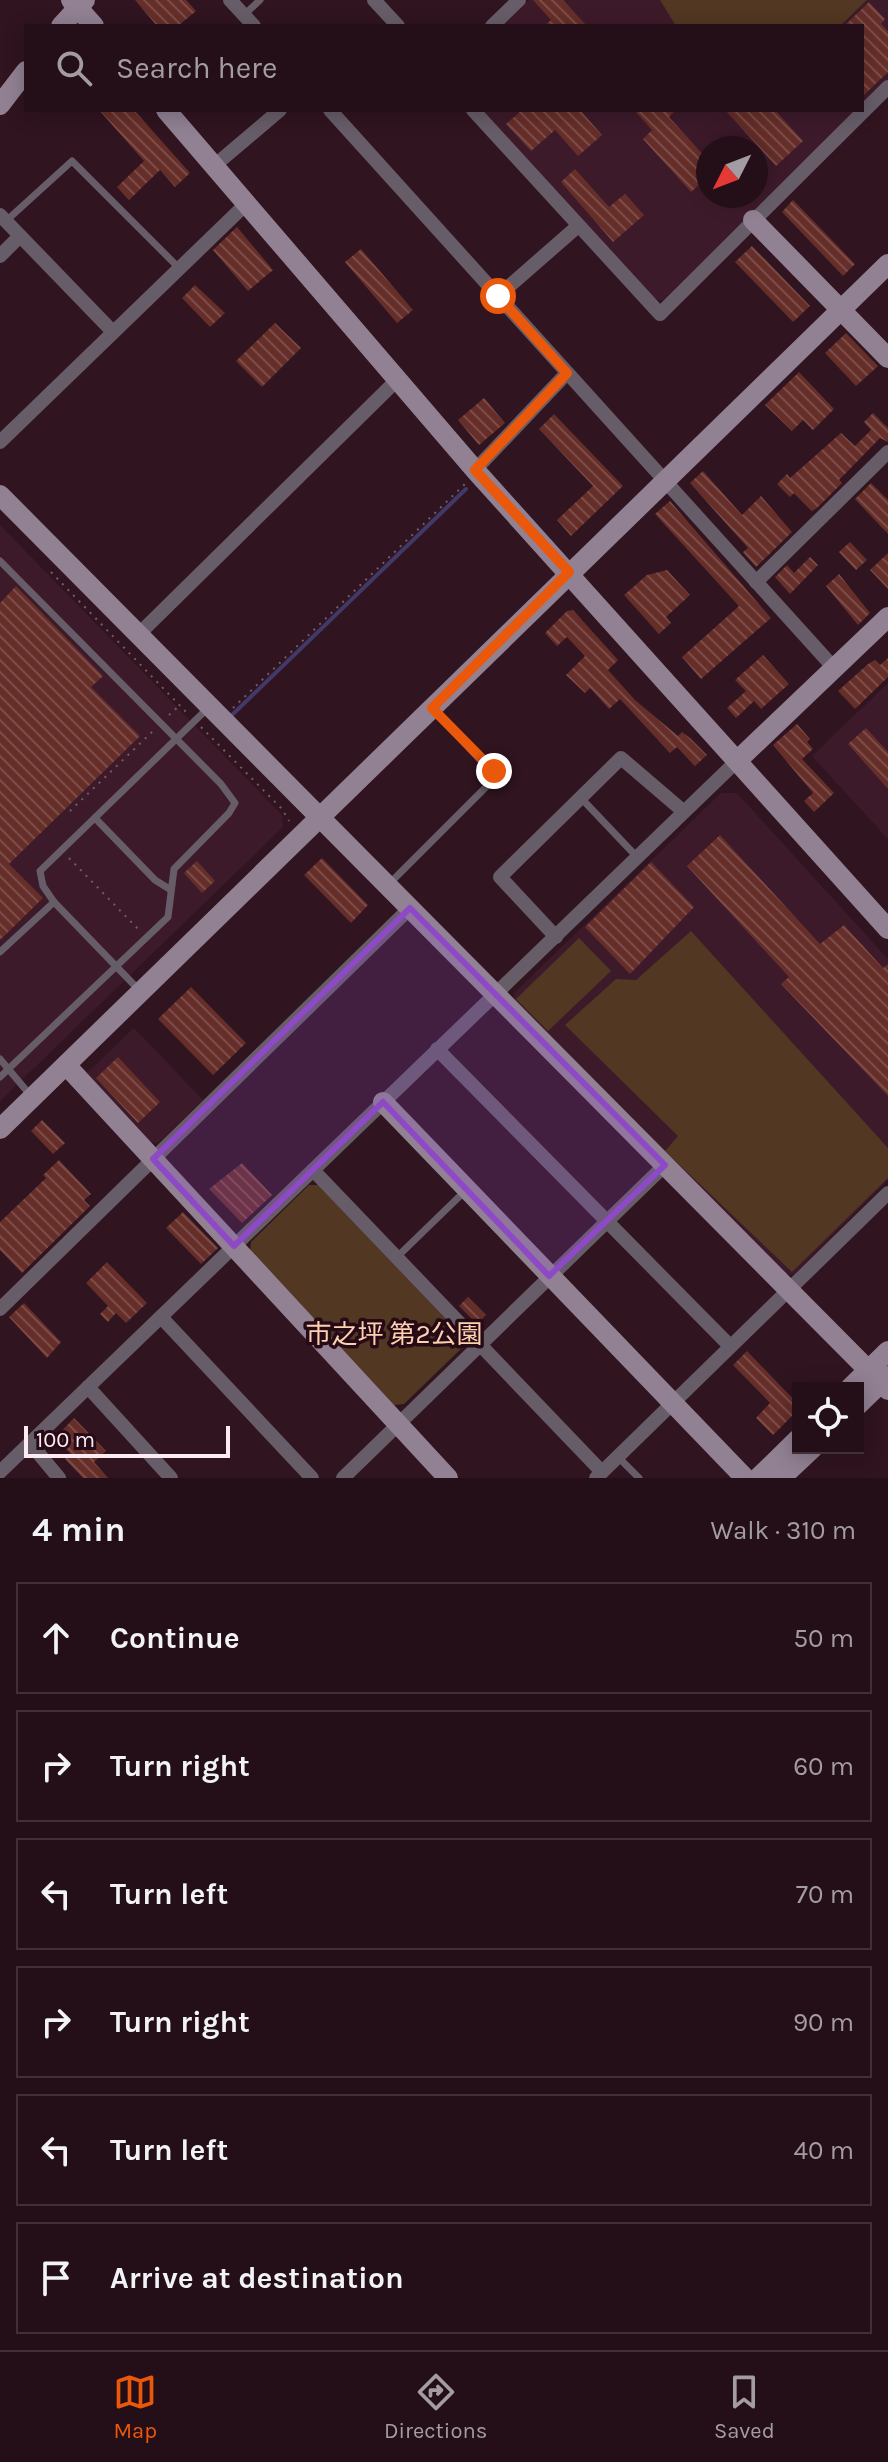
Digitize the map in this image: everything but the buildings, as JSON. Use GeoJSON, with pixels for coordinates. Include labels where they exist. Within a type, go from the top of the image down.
{"type":"FeatureCollection","features":[{"type":"Feature","properties":{"kind":"street"},"geometry":{"type":"LineString","coordinates":[[230,0],[249,20]]}},
{"type":"Feature","properties":{"kind":"street"},"geometry":{"type":"LineString","coordinates":[[374,0],[388,23]]}},
{"type":"Feature","properties":{"kind":"street"},"geometry":{"type":"LineString","coordinates":[[494,24],[519,0]]}},
{"type":"Feature","properties":{"kind":"street"},"geometry":{"type":"LineString","coordinates":[[62,24],[78,2],[93,24]]}},
{"type":"Feature","properties":{"kind":"street"},"geometry":{"type":"LineString","coordinates":[[0,105],[24,74]]}},
{"type":"Feature","properties":{"kind":"street"},"geometry":{"type":"LineString","coordinates":[[864,111],[888,87]]}},
{"type":"Feature","properties":{"kind":"street"},"geometry":{"type":"LineString","coordinates":[[168,112],[398,379],[470,477],[569,572],[888,929]]}},
{"type":"Feature","properties":{"kind":"street"},"geometry":{"type":"LineString","coordinates":[[214,166],[278,112]]}},
{"type":"Feature","properties":{"kind":"street"},"geometry":{"type":"LineString","coordinates":[[332,112],[835,669]]}},
{"type":"Feature","properties":{"kind":"street"},"geometry":{"type":"LineString","coordinates":[[475,112],[660,314],[863,112]]}},
{"type":"Feature","properties":{"kind":"street"},"geometry":{"type":"LineString","coordinates":[[0,442],[246,204]]}},
{"type":"Feature","properties":{"kind":"street"},"geometry":{"type":"LineString","coordinates":[[3,218],[113,332]]}},
{"type":"Feature","properties":{"kind":"street"},"geometry":{"type":"LineString","coordinates":[[753,220],[888,358]]}},
{"type":"Feature","properties":{"kind":"street"},"geometry":{"type":"LineString","coordinates":[[498,296],[578,226]]}},
{"type":"Feature","properties":{"kind":"street"},"geometry":{"type":"LineString","coordinates":[[0,256],[20,236]]}},
{"type":"Feature","properties":{"kind":"street"},"geometry":{"type":"LineString","coordinates":[[0,1129],[888,264]]}},
{"type":"Feature","properties":{"kind":"street"},"geometry":{"type":"LineString","coordinates":[[470,477],[567,373]]}},
{"type":"Feature","properties":{"kind":"street"},"geometry":{"type":"LineString","coordinates":[[138,635],[398,379]]}},
{"type":"Feature","properties":{"kind":"street"},"geometry":{"type":"LineString","coordinates":[[756,582],[888,452]]}},
{"type":"Feature","properties":{"kind":"street"},"geometry":{"type":"LineString","coordinates":[[0,495],[138,635],[210,714],[318,816],[881,1380]]}},
{"type":"Feature","properties":{"kind":"street"},"geometry":{"type":"LineString","coordinates":[[0,1472],[638,858],[683,811],[888,617]]}},
{"type":"Feature","properties":{"kind":"street"},"geometry":{"type":"LineString","coordinates":[[556,937],[500,877],[625,758],[683,811]]}},
{"type":"Feature","properties":{"kind":"street"},"geometry":{"type":"LineString","coordinates":[[1,1305],[410,908]]}},
{"type":"Feature","properties":{"kind":"street"},"geometry":{"type":"LineString","coordinates":[[437,1049],[730,1346]]}},
{"type":"Feature","properties":{"kind":"street"},"geometry":{"type":"LineString","coordinates":[[66,1065],[448,1478]]}},
{"type":"Feature","properties":{"kind":"street"},"geometry":{"type":"LineString","coordinates":[[383,1102],[745,1478]]}},
{"type":"Feature","properties":{"kind":"street"},"geometry":{"type":"LineString","coordinates":[[343,1478],[665,1165]]}},
{"type":"Feature","properties":{"kind":"street"},"geometry":{"type":"LineString","coordinates":[[313,1170],[480,1344],[599,1475],[888,1193]]}},
{"type":"Feature","properties":{"kind":"street"},"geometry":{"type":"LineString","coordinates":[[161,1317],[312,1478]]}},
{"type":"Feature","properties":{"kind":"street"},"geometry":{"type":"LineString","coordinates":[[864,1398],[881,1380],[888,1351]]}},
{"type":"Feature","properties":{"kind":"street"},"geometry":{"type":"LineString","coordinates":[[88,1387],[171,1478]]}},
{"type":"Feature","properties":{"kind":"street"},"geometry":{"type":"LineString","coordinates":[[30,1443],[59,1478]]}},
{"type":"Feature","properties":{"kind":"street"},"geometry":{"type":"LineString","coordinates":[[758,1478],[792,1445]]}},
{"type":"Feature","properties":{"kind":"street"},"geometry":{"type":"LineString","coordinates":[[781,1478],[807,1454]]}},
{"type":"Feature","properties":{"kind":"lane"},"geometry":{"type":"LineString","coordinates":[[249,20],[260,0]]}},
{"type":"Feature","properties":{"kind":"lane"},"geometry":{"type":"LineString","coordinates":[[3,218],[72,161],[179,268]]}},
{"type":"Feature","properties":{"kind":"lane"},"geometry":{"type":"LineString","coordinates":[[0,561],[229,791],[235,803],[232,810],[174,869],[168,917],[0,1077]]}},
{"type":"Feature","properties":{"kind":"lane"},"geometry":{"type":"LineString","coordinates":[[387,886],[496,777],[432,708]]}},
{"type":"Feature","properties":{"kind":"lane"},"geometry":{"type":"LineString","coordinates":[[141,992],[54,902],[39,874],[176,739],[210,714]]}},
{"type":"Feature","properties":{"kind":"lane"},"geometry":{"type":"LineString","coordinates":[[581,798],[638,858]]}},
{"type":"Feature","properties":{"kind":"lane"},"geometry":{"type":"LineString","coordinates":[[95,818],[155,880],[171,890]]}},
{"type":"Feature","properties":{"kind":"lane"},"geometry":{"type":"LineString","coordinates":[[0,952],[54,902]]}},
{"type":"Feature","properties":{"kind":"lane"},"geometry":{"type":"LineString","coordinates":[[0,1059],[33,1097]]}},
{"type":"Feature","properties":{"kind":"lane"},"geometry":{"type":"LineString","coordinates":[[397,1257],[467,1189]]}},
{"type":"Feature","properties":{"kind":"lane"},"geometry":{"type":"LineString","coordinates":[[618,1457],[639,1478]]}},
{"type":"Feature","properties":{"kind":"path"},"geometry":{"type":"LineString","coordinates":[[210,714],[470,477]]}},
{"type":"Feature","properties":{"kind":"path"},"geometry":{"type":"LineString","coordinates":[[49,570],[179,705],[210,714],[287,814],[288,827]]}},
{"type":"Feature","properties":{"kind":"path"},"geometry":{"type":"LineString","coordinates":[[70,811],[158,721],[179,705]]}},
{"type":"Feature","properties":{"kind":"path"},"geometry":{"type":"LineString","coordinates":[[61,851],[147,939]]}},
{"type":"Feature","properties":{"kind":"highlighted area"},"geometry":{"type":"Polygon","coordinates":[[[410,908],[665,1165],[549,1276],[383,1102],[234,1246],[153,1159],[410,908]]]}},
{"type":"Feature","properties":{"kind":"shaded area"},"geometry":{"type":"Polygon","coordinates":[[[529,0],[888,0],[888,81],[864,105],[864,24],[505,24],[529,0]]]}},
{"type":"Feature","properties":{"kind":"shaded area"},"geometry":{"type":"Polygon","coordinates":[[[484,112],[857,112],[768,199],[768,136],[696,136],[696,208],[758,208],[663,301],[651,298],[484,112]]]}},
{"type":"Feature","properties":{"kind":"shaded area"},"geometry":{"type":"Polygon","coordinates":[[[0,525],[282,815],[283,827],[0,1101],[0,525]]]}},
{"type":"Feature","properties":{"kind":"shaded area"},"geometry":{"type":"Polygon","coordinates":[[[888,683],[888,839],[812,756],[888,683]]]}},
{"type":"Feature","properties":{"kind":"shaded area"},"geometry":{"type":"Polygon","coordinates":[[[721,793],[737,793],[888,959],[888,1180],[793,1275],[784,1273],[514,1000],[514,993],[721,793]]]}},
{"type":"Feature","properties":{"kind":"shaded area"},"geometry":{"type":"Polygon","coordinates":[[[134,1028],[203,1100],[158,1143],[150,1142],[87,1073],[134,1028]]]}},
{"type":"Feature","properties":{"kind":"green space"},"geometry":{"type":"Polygon","coordinates":[[[660,0],[867,0],[842,24],[675,24],[660,0]]]}},
{"type":"Feature","properties":{"kind":"green space"},"geometry":{"type":"Polygon","coordinates":[[[691,931],[888,1148],[888,1178],[792,1272],[665,1151],[678,1136],[565,1025],[616,979],[636,980],[691,931]]]}},
{"type":"Feature","properties":{"kind":"green space"},"geometry":{"type":"Polygon","coordinates":[[[579,938],[611,971],[548,1031],[516,999],[579,938]]]}},
{"type":"Feature","properties":{"kind":"green space","name":"市之坪 第2公園"},"geometry":{"type":"Polygon","coordinates":[[[309,1185],[318,1185],[465,1339],[465,1345],[404,1404],[394,1405],[250,1251],[251,1242],[309,1185]]]}},
{"type":"Feature","properties":{"kind":"waterway"},"geometry":{"type":"LineString","coordinates":[[232,715],[466,489]]}},
{"type":"Feature","properties":{"kind":"route"},"geometry":{"type":"LineString","coordinates":[[494,771],[432,708],[569,572],[475,470],[567,373],[498,296]]}}]}
